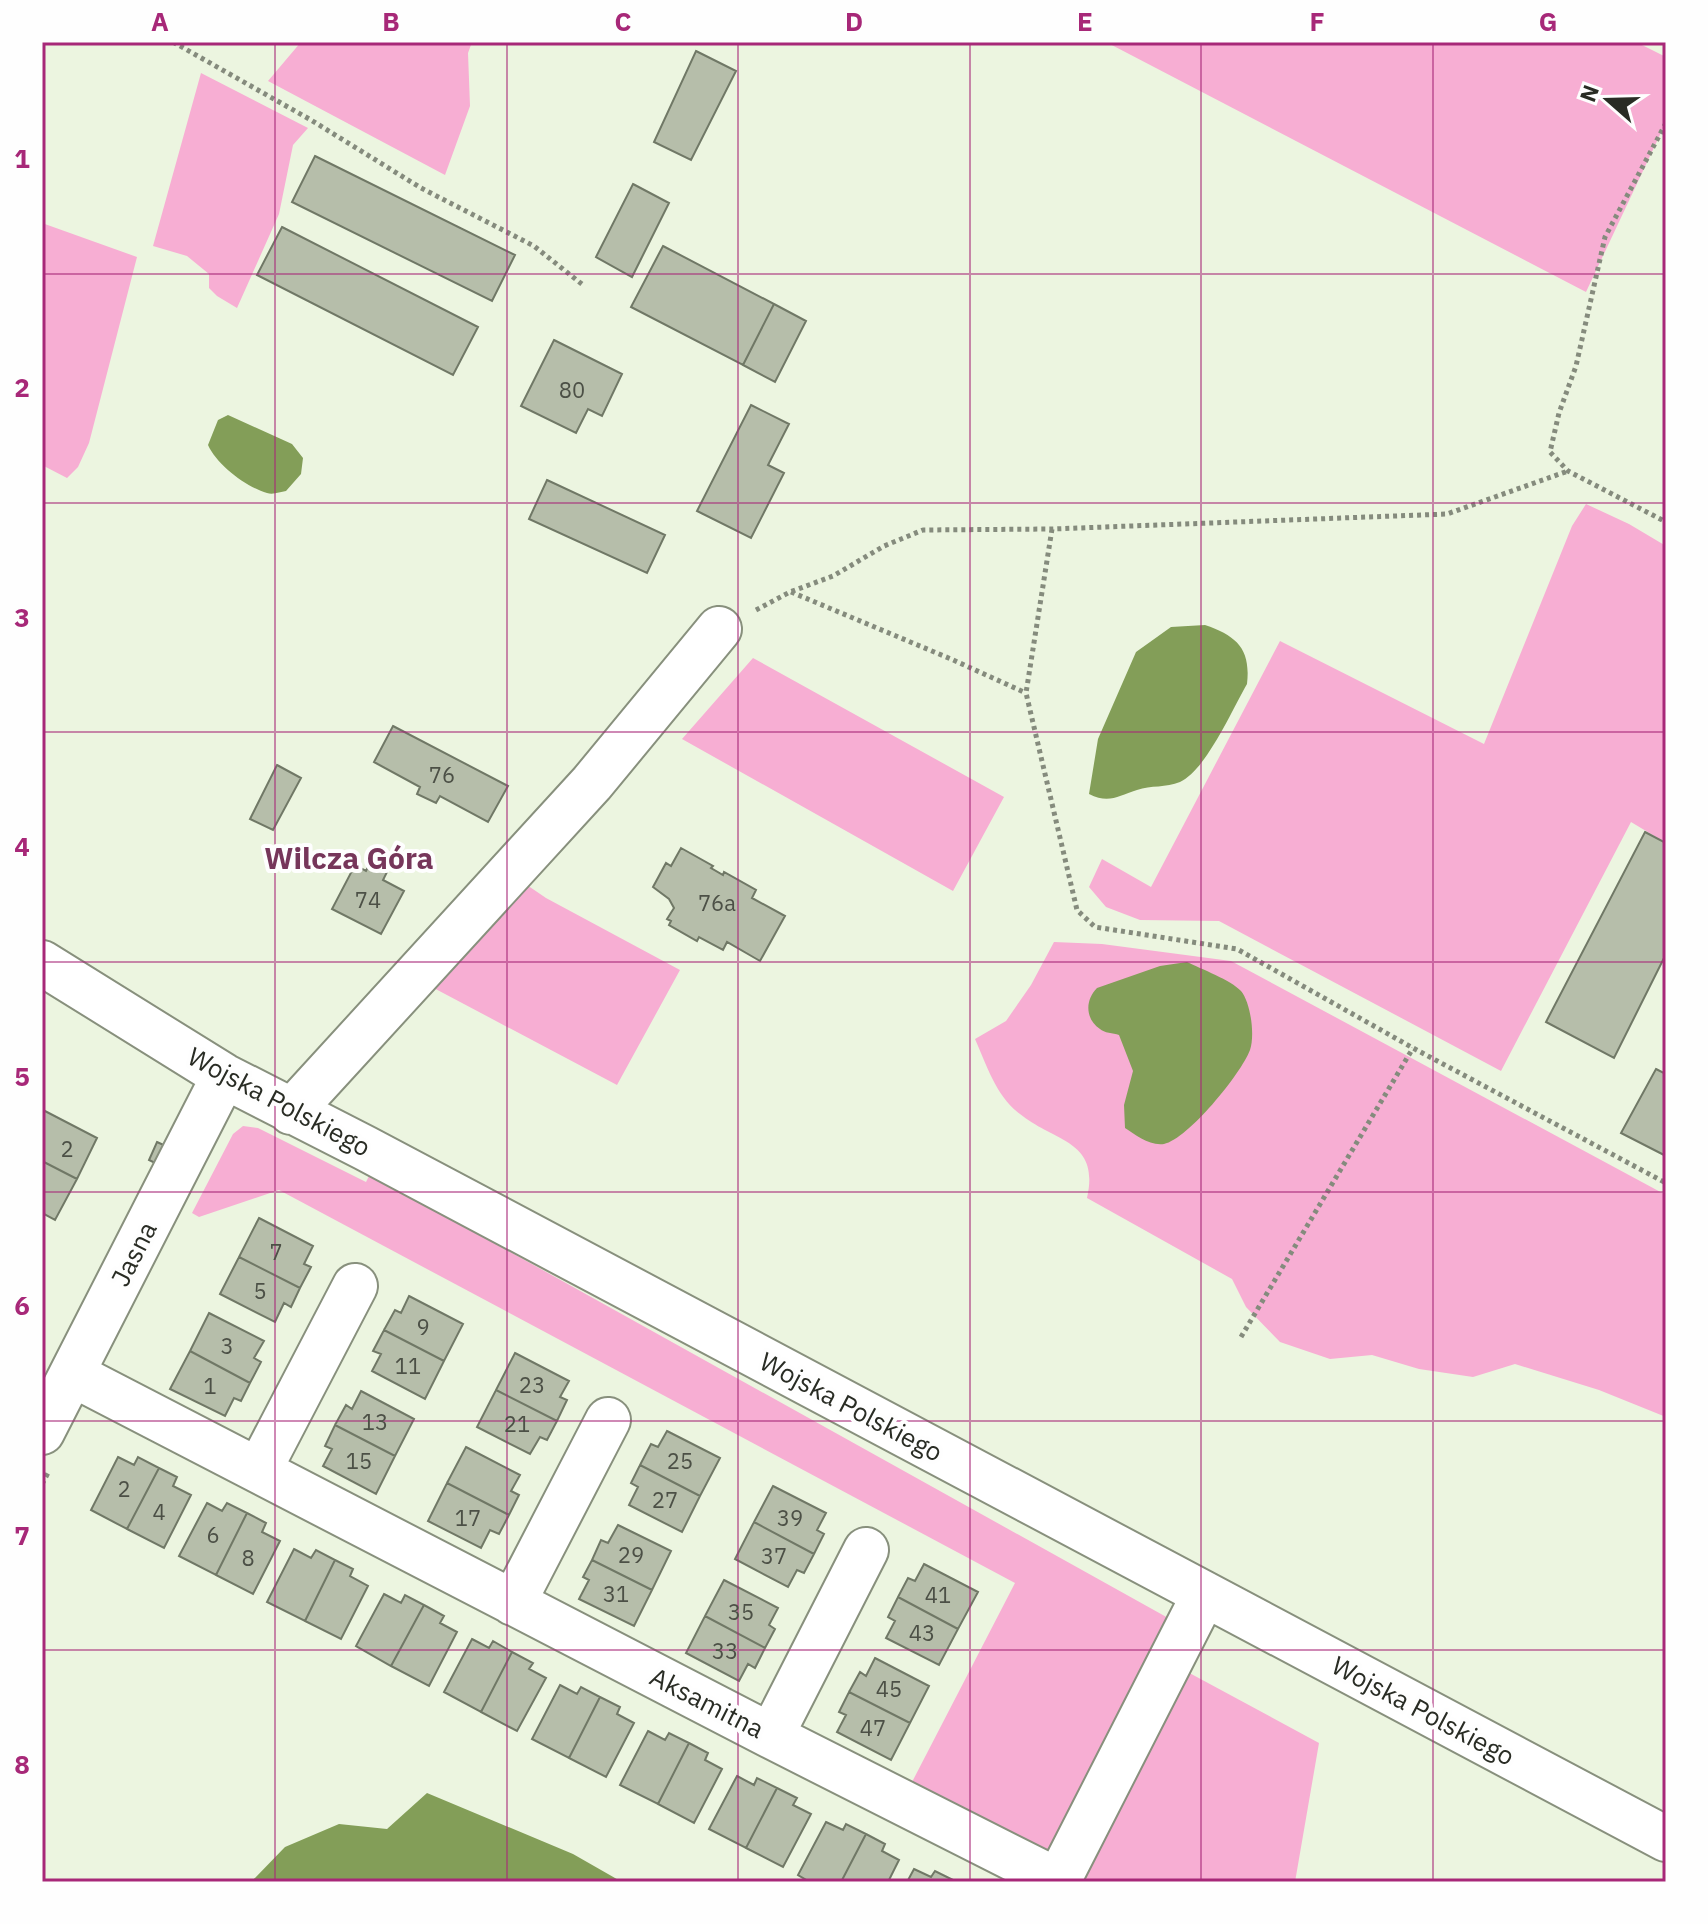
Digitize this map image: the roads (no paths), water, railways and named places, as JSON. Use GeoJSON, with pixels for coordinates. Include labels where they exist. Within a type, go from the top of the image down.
{"type":"FeatureCollection","features":[{"type":"Feature","properties":{"kind":"street"},"geometry":{"type":"LineString","coordinates":[[291,1112],[592,783],[719,629]]}},
{"type":"Feature","properties":{"kind":"street","name":"Wojska Polskiego"},"geometry":{"type":"LineString","coordinates":[[42,963],[224,1076],[1666,1839]]}},
{"type":"Feature","properties":{"kind":"street","name":"Jasna"},"geometry":{"type":"LineString","coordinates":[[42,1432],[224,1076]]}},
{"type":"Feature","properties":{"kind":"street"},"geometry":{"type":"LineString","coordinates":[[259,1470],[355,1286]]}},
{"type":"Feature","properties":{"kind":"street","name":"Aksamitna"},"geometry":{"type":"LineString","coordinates":[[72,1374],[1058,1881],[1204,1595]]}},
{"type":"Feature","properties":{"kind":"street"},"geometry":{"type":"LineString","coordinates":[[513,1603],[608,1420]]}},
{"type":"Feature","properties":{"kind":"street"},"geometry":{"type":"LineString","coordinates":[[771,1736],[866,1550]]}},
{"type":"Feature","properties":{"kind":"district","name":"Wilcza Góra"},"geometry":{"type":"Point","coordinates":[349,859]}}]}
